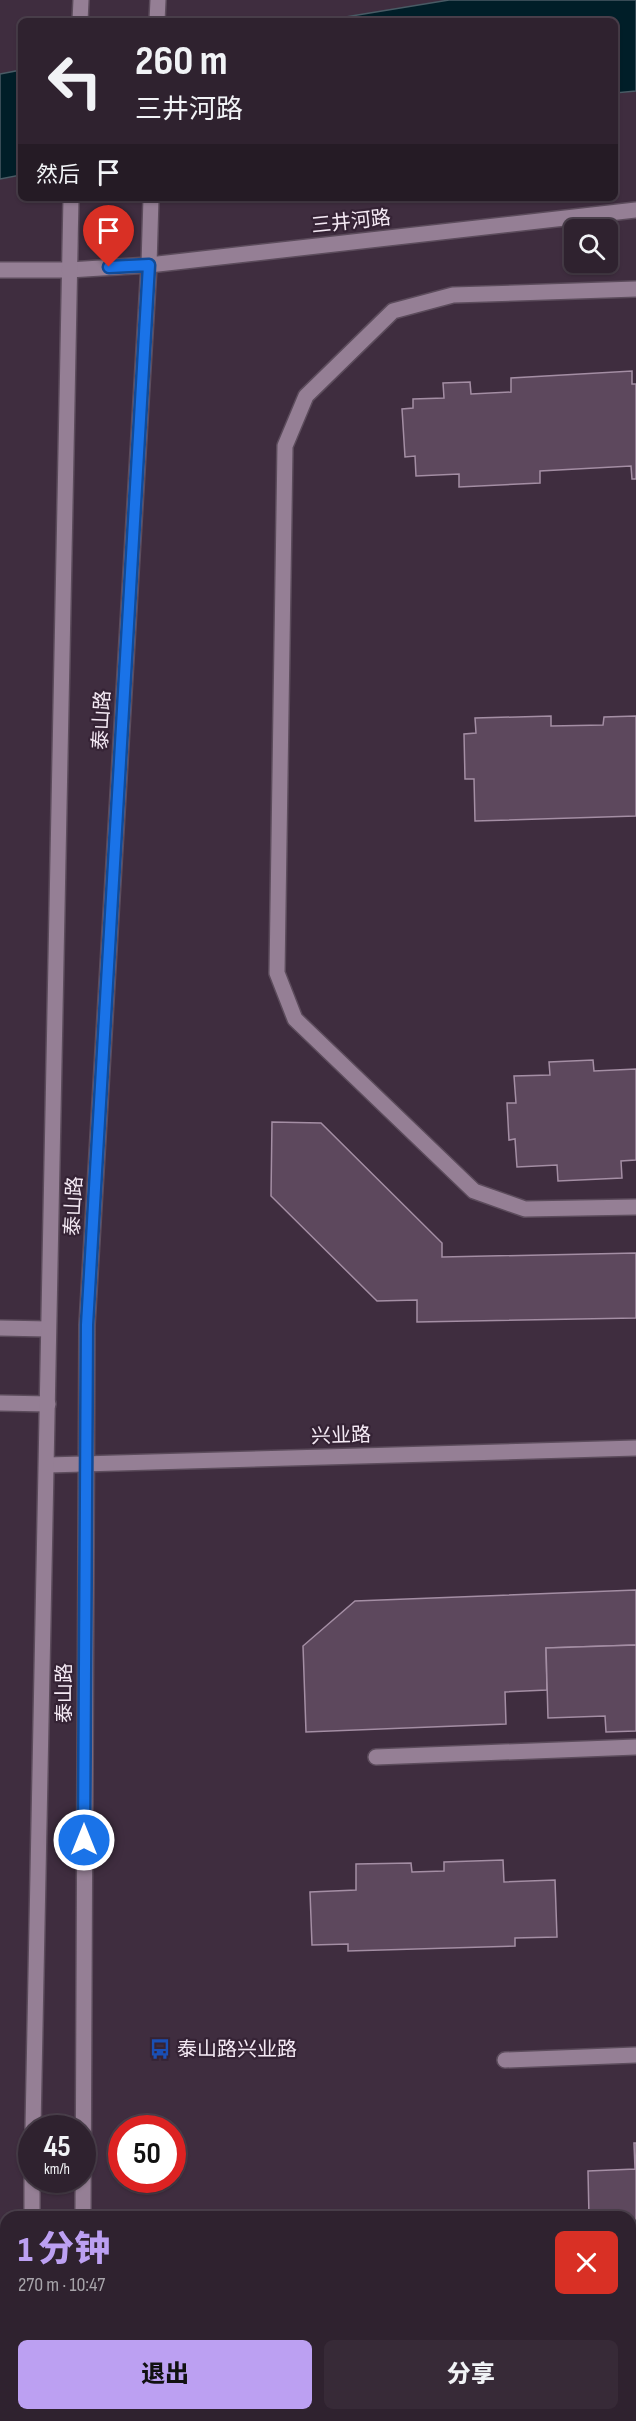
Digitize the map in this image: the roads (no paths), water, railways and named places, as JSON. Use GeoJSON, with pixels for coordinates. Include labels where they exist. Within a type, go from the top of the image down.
{"type":"FeatureCollection","features":[{"type":"Feature","properties":{"kind":"main road"},"geometry":{"type":"LineString","coordinates":[[80,18],[81,0]]}},
{"type":"Feature","properties":{"kind":"main road"},"geometry":{"type":"LineString","coordinates":[[158,0],[158,18]]}},
{"type":"Feature","properties":{"kind":"main road","name":"泰山路"},"geometry":{"type":"LineString","coordinates":[[33,2115],[48,1465],[48,1329],[71,201]]}},
{"type":"Feature","properties":{"kind":"main road","name":"泰山路"},"geometry":{"type":"LineString","coordinates":[[83,2211],[87,1325],[149,265],[150,201]]}},
{"type":"Feature","properties":{"kind":"main road","name":"三井河路"},"geometry":{"type":"LineString","coordinates":[[0,270],[69,270],[149,265],[636,210]]}},
{"type":"Feature","properties":{"kind":"main road"},"geometry":{"type":"LineString","coordinates":[[636,289],[453,295],[393,311],[306,396],[285,446],[277,973],[295,1019],[474,1191],[525,1209],[636,1207]]}},
{"type":"Feature","properties":{"kind":"main road"},"geometry":{"type":"LineString","coordinates":[[0,1328],[48,1329]]}},
{"type":"Feature","properties":{"kind":"main road"},"geometry":{"type":"LineString","coordinates":[[0,1403],[48,1404]]}},
{"type":"Feature","properties":{"kind":"main road","name":"兴业路"},"geometry":{"type":"LineString","coordinates":[[48,1465],[636,1448]]}},
{"type":"Feature","properties":{"kind":"main road"},"geometry":{"type":"LineString","coordinates":[[376,1757],[636,1747]]}},
{"type":"Feature","properties":{"kind":"main road"},"geometry":{"type":"LineString","coordinates":[[505,2060],[636,2055]]}},
{"type":"Feature","properties":{"kind":"main road"},"geometry":{"type":"LineString","coordinates":[[32,2193],[32,2211]]}},
{"type":"Feature","properties":{"kind":"water"},"geometry":{"type":"Polygon","coordinates":[[[449,0],[636,0],[636,91],[618,93],[618,18],[339,18],[449,0]]]}},
{"type":"Feature","properties":{"kind":"water"},"geometry":{"type":"Polygon","coordinates":[[[18,71],[18,176],[0,179],[0,74],[18,71]]]}},
{"type":"Feature","properties":{"kind":"place","name":"泰山路兴业路"},"geometry":{"type":"Point","coordinates":[160,2049]}}]}
